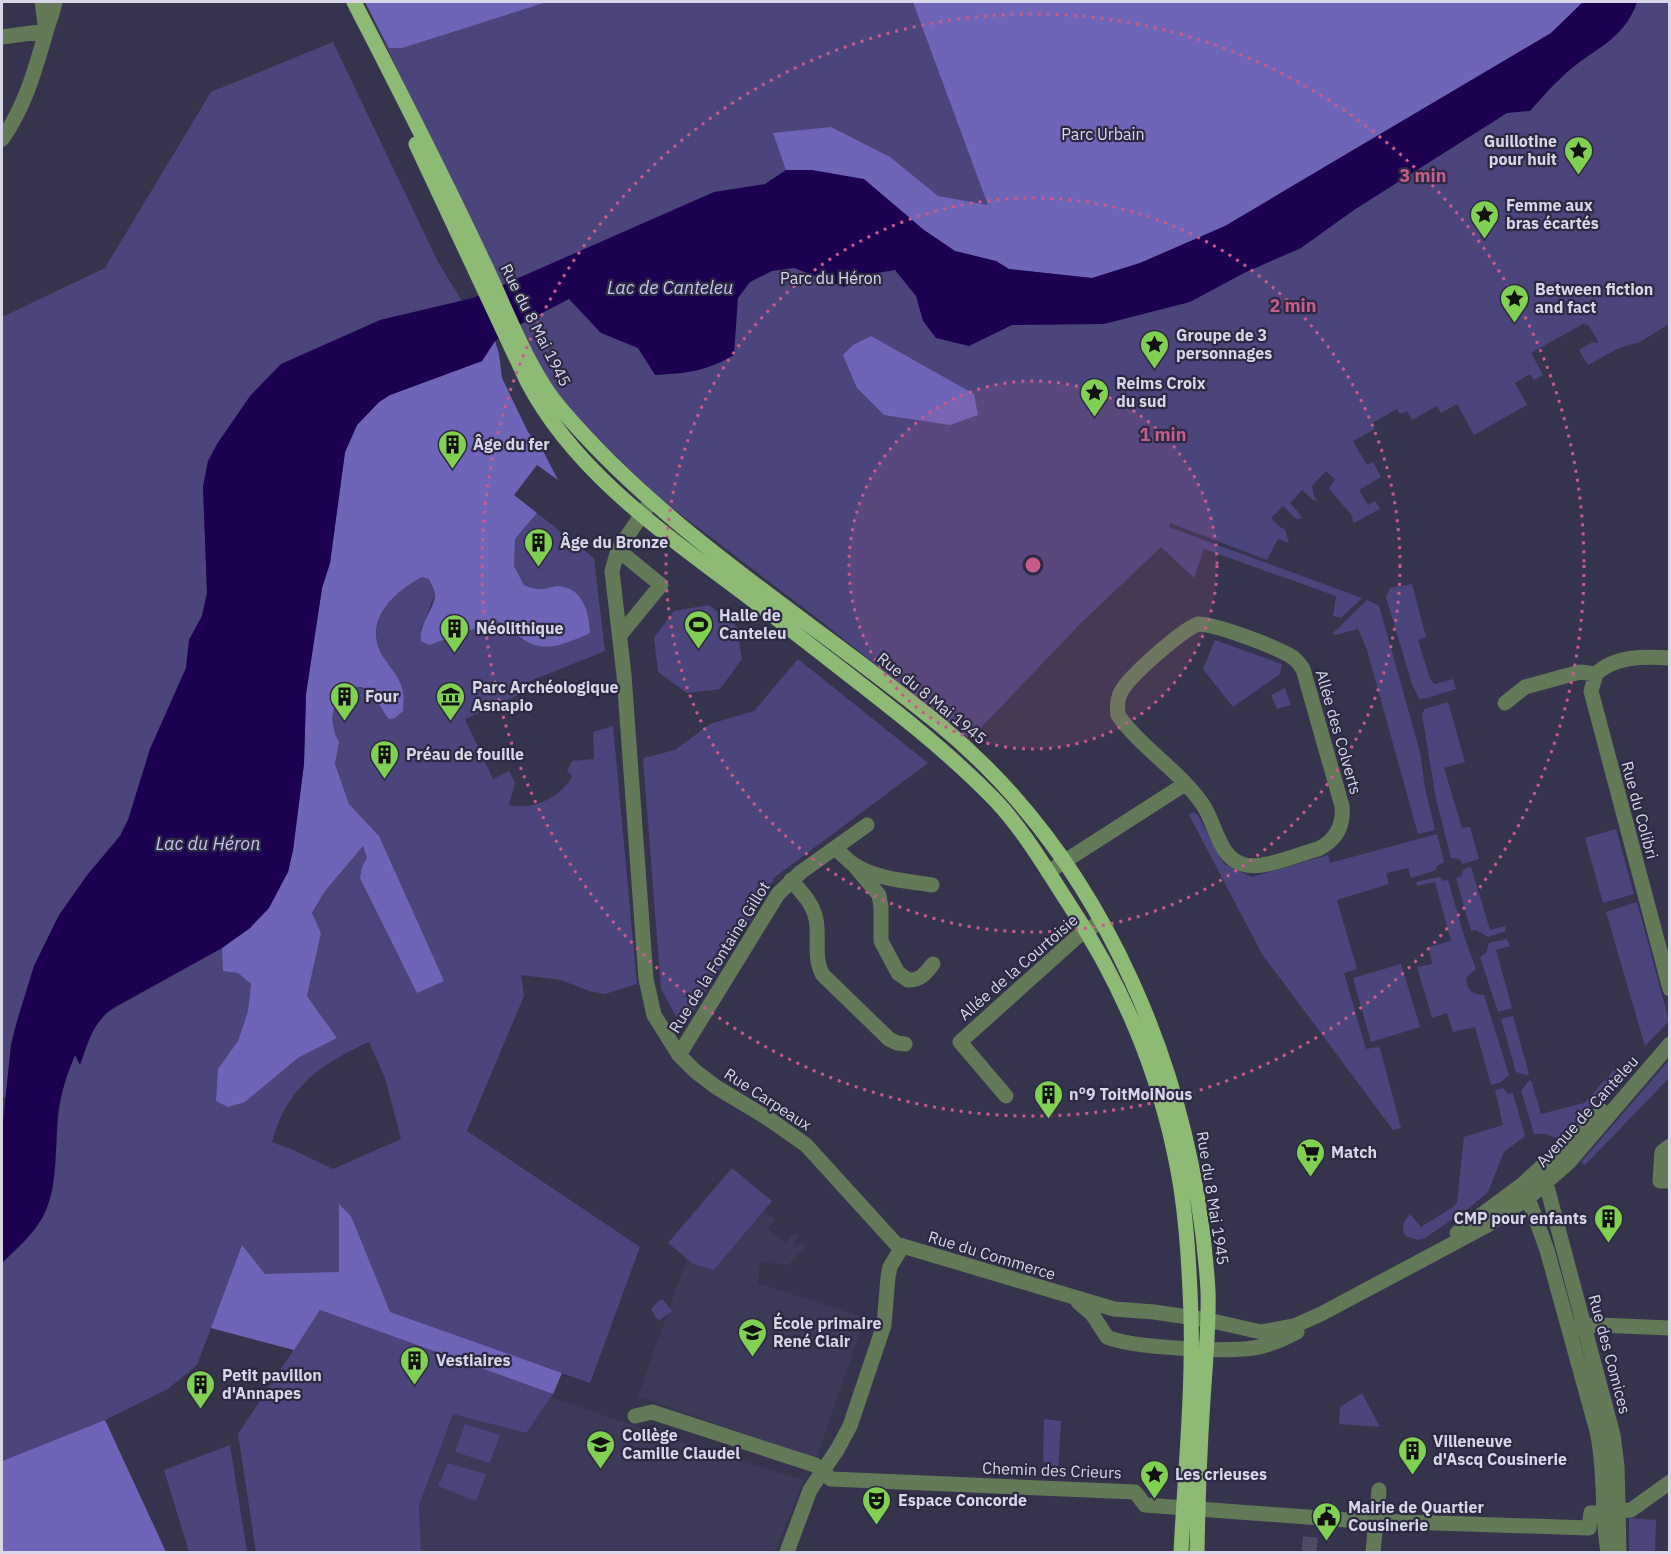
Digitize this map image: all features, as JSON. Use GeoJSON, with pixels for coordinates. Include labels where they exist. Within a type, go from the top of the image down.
{"type":"FeatureCollection","features":[{"type":"Feature","properties":{"kind":"main road","name":"Rue du 8 Mai 1945"},"geometry":{"type":"LineString","coordinates":[[344,2],[452,217],[486,278]]}},
{"type":"Feature","properties":{"kind":"main road","name":"Rue du 8 Mai 1945"},"geometry":{"type":"LineString","coordinates":[[354,2],[437,163],[517,345],[534,394],[557,429],[598,475],[688,533],[913,704],[970,751],[1018,800],[1063,863],[1123,964],[1156,1039],[1184,1126],[1202,1222],[1208,1320],[1190,1508],[1181,1552]]}},
{"type":"Feature","properties":{"kind":"main road","name":"Rue du 8 Mai 1945"},"geometry":{"type":"LineString","coordinates":[[647,508],[932,742],[1001,807],[1086,930],[1126,1008],[1151,1073],[1174,1148],[1182,1199],[1191,1318],[1190,1508],[1197,1552]]}},
{"type":"Feature","properties":{"kind":"street"},"geometry":{"type":"LineString","coordinates":[[42,2],[46,31]]}},
{"type":"Feature","properties":{"kind":"street"},"geometry":{"type":"LineString","coordinates":[[2,138],[15,119],[24,99],[39,61],[56,2]]}},
{"type":"Feature","properties":{"kind":"street"},"geometry":{"type":"LineString","coordinates":[[2,37],[46,31]]}},
{"type":"Feature","properties":{"kind":"street","name":"Rue Carpeaux"},"geometry":{"type":"LineString","coordinates":[[647,508],[618,550],[612,571],[620,635],[646,979],[654,1015],[678,1055],[695,1071],[716,1087],[806,1144],[891,1240],[902,1247]]}},
{"type":"Feature","properties":{"kind":"street"},"geometry":{"type":"LineString","coordinates":[[618,550],[662,585],[620,635]]}},
{"type":"Feature","properties":{"kind":"street","name":"Allée des Colverts"},"geometry":{"type":"LineString","coordinates":[[1198,624],[1215,626],[1292,656],[1303,669],[1342,806],[1342,823],[1332,839],[1318,849],[1265,864],[1255,866],[1240,864],[1227,854],[1205,808],[1185,784],[1118,715],[1118,702],[1125,685],[1185,630],[1198,624]]}},
{"type":"Feature","properties":{"kind":"street"},"geometry":{"type":"LineString","coordinates":[[1505,703],[1525,687],[1580,672],[1596,674],[1605,666],[1617,661],[1631,658],[1670,658]]}},
{"type":"Feature","properties":{"kind":"street","name":"Rue du Colibri"},"geometry":{"type":"LineString","coordinates":[[1596,674],[1592,685],[1592,698],[1670,989]]}},
{"type":"Feature","properties":{"kind":"street"},"geometry":{"type":"LineString","coordinates":[[1048,872],[1185,784]]}},
{"type":"Feature","properties":{"kind":"street","name":"Rue de la Fontaine Gillot"},"geometry":{"type":"LineString","coordinates":[[678,1055],[778,894],[791,880],[867,825]]}},
{"type":"Feature","properties":{"kind":"street"},"geometry":{"type":"LineString","coordinates":[[836,848],[853,864],[880,899],[881,941],[898,973],[908,980],[916,980],[933,964]]}},
{"type":"Feature","properties":{"kind":"street"},"geometry":{"type":"LineString","coordinates":[[853,864],[888,878],[932,885]]}},
{"type":"Feature","properties":{"kind":"street","name":"Rue de la Fontaine Gillot"},"geometry":{"type":"LineString","coordinates":[[791,880],[810,903],[815,914],[819,966],[823,975],[889,1039],[905,1044]]}},
{"type":"Feature","properties":{"kind":"street","name":"Allée de la Courtoisie"},"geometry":{"type":"LineString","coordinates":[[1006,1096],[960,1042],[1086,930],[1100,922]]}},
{"type":"Feature","properties":{"kind":"street","name":"Avenue de Canteleu"},"geometry":{"type":"LineString","coordinates":[[1208,1320],[1268,1332],[1294,1326],[1321,1314],[1486,1226],[1526,1191],[1542,1168],[1670,1043]]}},
{"type":"Feature","properties":{"kind":"street","name":"Avenue de Canteleu"},"geometry":{"type":"LineString","coordinates":[[1526,1191],[1546,1184],[1583,1147],[1670,1043]]}},
{"type":"Feature","properties":{"kind":"street"},"geometry":{"type":"LineString","coordinates":[[1670,1146],[1662,1152],[1660,1181],[1670,1181]]}},
{"type":"Feature","properties":{"kind":"street","name":"Rue des Comices"},"geometry":{"type":"LineString","coordinates":[[1542,1168],[1576,1327]]}},
{"type":"Feature","properties":{"kind":"street","name":"Rue des Comices"},"geometry":{"type":"LineString","coordinates":[[1526,1191],[1613,1435],[1617,1460],[1608,1552]]}},
{"type":"Feature","properties":{"kind":"street"},"geometry":{"type":"LineString","coordinates":[[787,1552],[806,1500],[850,1426],[884,1325],[890,1267],[902,1247]]}},
{"type":"Feature","properties":{"kind":"street","name":"Rue du Commerce"},"geometry":{"type":"LineString","coordinates":[[902,1247],[1114,1309],[1208,1320]]}},
{"type":"Feature","properties":{"kind":"street","name":"Rue du Commerce"},"geometry":{"type":"LineString","coordinates":[[1071,1297],[1092,1314],[1102,1333],[1112,1340],[1206,1348]]}},
{"type":"Feature","properties":{"kind":"street","name":"Avenue de Canteleu"},"geometry":{"type":"LineString","coordinates":[[1206,1348],[1264,1346],[1296,1332],[1321,1314]]}},
{"type":"Feature","properties":{"kind":"street"},"geometry":{"type":"LineString","coordinates":[[1576,1327],[1598,1325],[1670,1328]]}},
{"type":"Feature","properties":{"kind":"street","name":"Chemin des Crieurs"},"geometry":{"type":"LineString","coordinates":[[635,1416],[652,1412],[815,1465],[831,1479],[1135,1492],[1145,1505],[1190,1508],[1311,1525],[1347,1520],[1589,1528],[1590,1513],[1611,1511]]}},
{"type":"Feature","properties":{"kind":"street"},"geometry":{"type":"LineString","coordinates":[[1611,1511],[1631,1510],[1670,1482]]}},
{"type":"Feature","properties":{"kind":"street"},"geometry":{"type":"LineString","coordinates":[[1373,1551],[1379,1490]]}},
{"type":"Feature","properties":{"kind":"street","name":"Rue des Comices"},"geometry":{"type":"LineString","coordinates":[[1611,1511],[1619,1552]]}},
{"type":"Feature","properties":{"kind":"shaded area","name":"École primaire René Clair"},"geometry":{"type":"Polygon","coordinates":[[[764,1211],[775,1220],[768,1229],[786,1243],[795,1232],[799,1236],[793,1243],[797,1246],[801,1242],[806,1246],[788,1265],[760,1262],[758,1283],[865,1318],[816,1459],[638,1396],[687,1259],[693,1264],[714,1270],[764,1211]]]}},
{"type":"Feature","properties":{"kind":"shaded area","name":"Collège Camille Claudel"},"geometry":{"type":"Polygon","coordinates":[[[468,1369],[717,1454],[804,1480],[775,1552],[421,1552],[419,1505],[468,1369]]]}},
{"type":"Feature","properties":{"kind":"green space","name":"Parc du Héron"},"geometry":{"type":"Polygon","coordinates":[[[365,2],[1669,2],[1669,324],[1640,342],[1619,348],[1588,365],[1579,350],[1593,342],[1599,343],[1589,326],[1583,324],[1531,353],[1543,375],[1534,380],[1530,374],[1515,383],[1527,405],[1474,435],[1457,404],[1441,413],[1437,406],[1412,420],[1407,411],[1400,414],[1397,409],[1372,423],[1375,429],[1353,441],[1367,465],[1373,462],[1381,477],[1359,490],[1368,505],[1375,501],[1380,509],[1354,523],[1351,514],[1329,489],[1335,479],[1326,471],[1312,486],[1314,497],[1319,502],[1313,500],[1302,490],[1290,503],[1303,518],[1296,519],[1283,506],[1271,518],[1285,529],[1289,543],[1278,539],[1267,560],[1170,523],[1169,527],[1362,598],[1341,618],[1333,616],[1336,596],[1204,549],[1194,578],[1161,547],[1082,622],[975,734],[968,738],[817,618],[658,497],[563,403],[540,367],[365,2]]]}},
{"type":"Feature","properties":{"kind":"green space"},"geometry":{"type":"Polygon","coordinates":[[[365,2],[547,2],[402,48],[389,48],[365,2]]]}},
{"type":"Feature","properties":{"kind":"green space","name":"Parc Urbain"},"geometry":{"type":"Polygon","coordinates":[[[913,2],[1583,2],[1551,33],[1225,226],[1140,263],[1092,278],[1009,269],[996,261],[955,251],[924,230],[812,170],[786,170],[773,133],[831,127],[890,157],[938,196],[988,205],[913,2]]]}},
{"type":"Feature","properties":{"kind":"green space"},"geometry":{"type":"Polygon","coordinates":[[[333,42],[438,262],[462,301],[380,320],[203,486],[207,593],[202,616],[189,640],[186,668],[150,749],[128,820],[120,836],[88,874],[59,915],[34,966],[11,1045],[6,1097],[2,1098],[2,317],[105,268],[211,92],[333,42]]]}},
{"type":"Feature","properties":{"kind":"green space"},"geometry":{"type":"Polygon","coordinates":[[[871,336],[974,394],[978,415],[950,425],[884,415],[857,388],[843,355],[853,345],[871,336]]]}},
{"type":"Feature","properties":{"kind":"green space"},"geometry":{"type":"Polygon","coordinates":[[[495,341],[502,378],[528,432],[541,447],[558,480],[537,465],[514,495],[537,513],[515,539],[514,566],[524,585],[541,589],[566,587],[579,596],[586,609],[590,633],[562,644],[542,647],[523,640],[499,622],[429,645],[421,641],[421,634],[435,594],[429,579],[422,577],[402,590],[386,606],[380,616],[376,639],[380,651],[402,686],[403,711],[395,718],[389,719],[376,700],[364,688],[344,690],[335,703],[332,719],[339,742],[335,764],[349,804],[379,836],[444,981],[417,993],[360,878],[367,858],[363,846],[325,891],[312,913],[321,933],[307,996],[337,1038],[298,1058],[245,1102],[228,1107],[216,1101],[218,1069],[238,1041],[248,1011],[251,984],[238,973],[223,971],[222,948],[250,928],[288,872],[304,764],[306,694],[322,588],[330,563],[345,452],[357,425],[379,402],[390,395],[482,361],[495,341]]]}},
{"type":"Feature","properties":{"kind":"green space"},"geometry":{"type":"Polygon","coordinates":[[[537,513],[594,558],[605,651],[518,686],[521,694],[465,719],[493,779],[509,771],[515,783],[509,805],[518,806],[536,804],[554,796],[572,776],[567,771],[572,761],[594,759],[593,732],[613,726],[637,984],[605,994],[589,991],[561,980],[521,975],[524,996],[467,1131],[640,1247],[590,1383],[389,1312],[351,1216],[340,1205],[339,1273],[265,1275],[242,1246],[197,1365],[168,1389],[105,1420],[2,1461],[2,1263],[35,1228],[48,1204],[54,1178],[61,1098],[75,1054],[80,1064],[95,1025],[106,1013],[222,948],[223,971],[238,973],[251,984],[248,1011],[238,1041],[218,1070],[245,1102],[298,1058],[337,1038],[307,996],[321,933],[312,914],[325,891],[363,845],[367,858],[379,836],[349,804],[335,764],[339,742],[332,719],[335,703],[344,690],[359,687],[371,693],[376,701],[403,690],[380,650],[377,626],[380,616],[394,597],[422,577],[429,579],[435,594],[420,630],[499,622],[522,640],[555,586],[541,590],[524,585],[514,566],[515,539],[537,513]],[[369,1042],[335,1060],[320,1069],[296,1092],[286,1106],[272,1142],[333,1169],[401,1139],[385,1078],[369,1042]]]}},
{"type":"Feature","properties":{"kind":"green space"},"geometry":{"type":"Polygon","coordinates":[[[1412,584],[1426,637],[1418,640],[1430,679],[1435,684],[1453,679],[1456,689],[1419,699],[1412,684],[1386,597],[1390,588],[1412,584]]]}},
{"type":"Feature","properties":{"kind":"green space"},"geometry":{"type":"Polygon","coordinates":[[[1367,600],[1378,605],[1380,609],[1420,752],[1425,788],[1435,830],[1418,834],[1367,650],[1358,629],[1335,635],[1333,633],[1367,600]]]}},
{"type":"Feature","properties":{"kind":"green space","name":"Halle de Canteleu"},"geometry":{"type":"Polygon","coordinates":[[[709,605],[737,627],[742,659],[720,689],[687,693],[658,672],[654,638],[674,611],[709,605]]]}},
{"type":"Feature","properties":{"kind":"green space"},"geometry":{"type":"Polygon","coordinates":[[[1215,640],[1282,664],[1280,674],[1233,707],[1203,669],[1215,640]]]}},
{"type":"Feature","properties":{"kind":"green space"},"geometry":{"type":"Polygon","coordinates":[[[798,659],[928,763],[775,877],[683,1029],[661,989],[643,758],[675,750],[710,724],[754,711],[798,659]]]}},
{"type":"Feature","properties":{"kind":"green space"},"geometry":{"type":"Polygon","coordinates":[[[1285,688],[1291,705],[1277,709],[1271,695],[1285,688]]]}},
{"type":"Feature","properties":{"kind":"green space"},"geometry":{"type":"Polygon","coordinates":[[[1448,702],[1465,762],[1444,768],[1462,828],[1470,827],[1479,859],[1463,864],[1459,859],[1451,858],[1436,799],[1422,714],[1425,709],[1448,702]]]}},
{"type":"Feature","properties":{"kind":"green space"},"geometry":{"type":"Polygon","coordinates":[[[1193,812],[1198,815],[1224,864],[1252,877],[1328,855],[1330,863],[1437,834],[1444,862],[1437,866],[1436,870],[1411,878],[1408,868],[1386,873],[1389,884],[1337,900],[1357,969],[1344,973],[1366,1049],[1380,1048],[1401,1128],[1393,1130],[1262,954],[1189,815],[1193,812]]]}},
{"type":"Feature","properties":{"kind":"green space"},"geometry":{"type":"Polygon","coordinates":[[[1616,829],[1634,894],[1603,903],[1585,838],[1616,829]]]}},
{"type":"Feature","properties":{"kind":"green space"},"geometry":{"type":"Polygon","coordinates":[[[1471,867],[1490,930],[1505,926],[1506,931],[1488,937],[1476,930],[1471,931],[1456,878],[1461,876],[1464,869],[1471,867]]]}},
{"type":"Feature","properties":{"kind":"green space"},"geometry":{"type":"Polygon","coordinates":[[[1439,877],[1444,881],[1448,880],[1476,969],[1466,978],[1467,986],[1473,993],[1484,995],[1509,1075],[1501,1082],[1491,1085],[1475,1027],[1453,1032],[1447,1013],[1432,1018],[1417,967],[1432,964],[1429,947],[1451,941],[1435,882],[1417,886],[1416,882],[1439,877]]]}},
{"type":"Feature","properties":{"kind":"green space"},"geometry":{"type":"Polygon","coordinates":[[[1637,902],[1669,1021],[1645,1046],[1606,912],[1637,902]]]}},
{"type":"Feature","properties":{"kind":"green space"},"geometry":{"type":"Polygon","coordinates":[[[1507,939],[1510,946],[1496,950],[1512,1008],[1498,1012],[1480,957],[1486,953],[1489,943],[1507,939]]]}},
{"type":"Feature","properties":{"kind":"green space"},"geometry":{"type":"Polygon","coordinates":[[[1401,964],[1420,1027],[1371,1042],[1353,978],[1401,964]]]}},
{"type":"Feature","properties":{"kind":"green space"},"geometry":{"type":"Polygon","coordinates":[[[1513,1016],[1529,1074],[1526,1075],[1516,1072],[1501,1019],[1513,1016]]]}},
{"type":"Feature","properties":{"kind":"green space"},"geometry":{"type":"Polygon","coordinates":[[[1669,1060],[1669,1078],[1585,1165],[1581,1162],[1669,1060]]]}},
{"type":"Feature","properties":{"kind":"green space"},"geometry":{"type":"Polygon","coordinates":[[[1616,1068],[1621,1069],[1623,1073],[1559,1139],[1545,1134],[1534,1134],[1521,1090],[1531,1080],[1541,1114],[1584,1103],[1616,1068]]]}},
{"type":"Feature","properties":{"kind":"green space"},"geometry":{"type":"Polygon","coordinates":[[[1503,1088],[1508,1094],[1513,1093],[1525,1136],[1504,1152],[1488,1192],[1469,1208],[1425,1238],[1418,1240],[1406,1236],[1403,1230],[1410,1214],[1421,1227],[1453,1207],[1457,1202],[1464,1137],[1503,1125],[1495,1090],[1503,1088]]]}},
{"type":"Feature","properties":{"kind":"green space"},"geometry":{"type":"Polygon","coordinates":[[[732,1168],[772,1201],[714,1270],[693,1264],[668,1243],[732,1168]]]}},
{"type":"Feature","properties":{"kind":"green space"},"geometry":{"type":"Polygon","coordinates":[[[339,1204],[351,1216],[390,1312],[562,1373],[553,1394],[320,1310],[294,1350],[211,1328],[242,1245],[265,1274],[339,1272],[339,1204]]]}},
{"type":"Feature","properties":{"kind":"green space"},"geometry":{"type":"Polygon","coordinates":[[[663,1300],[672,1311],[660,1320],[656,1318],[651,1309],[663,1300]]]}},
{"type":"Feature","properties":{"kind":"green space"},"geometry":{"type":"Polygon","coordinates":[[[320,1310],[553,1394],[526,1433],[453,1414],[419,1505],[421,1552],[256,1552],[238,1434],[320,1310]]]}},
{"type":"Feature","properties":{"kind":"green space"},"geometry":{"type":"Polygon","coordinates":[[[1362,1393],[1380,1427],[1339,1424],[1340,1407],[1362,1393]]]}},
{"type":"Feature","properties":{"kind":"green space"},"geometry":{"type":"Polygon","coordinates":[[[1044,1419],[1061,1421],[1058,1473],[1043,1461],[1044,1419]]]}},
{"type":"Feature","properties":{"kind":"green space"},"geometry":{"type":"Polygon","coordinates":[[[105,1420],[166,1552],[2,1552],[2,1461],[105,1420]]]}},
{"type":"Feature","properties":{"kind":"green space"},"geometry":{"type":"Polygon","coordinates":[[[465,1424],[500,1435],[490,1463],[455,1452],[465,1424]]]}},
{"type":"Feature","properties":{"kind":"green space"},"geometry":{"type":"Polygon","coordinates":[[[230,1445],[247,1552],[189,1552],[164,1470],[230,1445]]]}},
{"type":"Feature","properties":{"kind":"green space"},"geometry":{"type":"Polygon","coordinates":[[[448,1463],[486,1474],[476,1501],[438,1486],[448,1463]]]}},
{"type":"Feature","properties":{"kind":"green space"},"geometry":{"type":"Polygon","coordinates":[[[1629,1518],[1656,1520],[1655,1552],[1629,1552],[1629,1518]]]}},
{"type":"Feature","properties":{"kind":"water"},"geometry":{"type":"Polygon","coordinates":[[[1583,2],[1637,2],[1624,27],[1572,68],[1530,111],[1507,113],[1354,210],[1301,248],[1244,273],[1190,302],[1104,324],[1012,325],[969,346],[936,338],[923,321],[916,296],[895,270],[871,274],[844,287],[794,268],[772,271],[750,282],[738,298],[734,355],[705,368],[655,375],[638,348],[601,333],[569,299],[519,325],[495,341],[482,361],[390,395],[379,402],[357,425],[345,452],[330,563],[322,588],[306,694],[304,764],[288,872],[269,908],[250,928],[222,948],[115,1007],[96,1025],[80,1065],[75,1055],[67,1076],[58,1113],[53,1187],[46,1210],[32,1232],[2,1263],[2,1131],[11,1045],[34,966],[59,915],[88,874],[120,836],[128,820],[150,749],[186,668],[189,640],[202,616],[207,593],[203,486],[208,461],[250,396],[281,364],[380,320],[473,298],[714,192],[765,184],[786,170],[812,170],[864,179],[924,230],[955,251],[996,261],[1009,269],[1092,278],[1140,263],[1225,226],[1551,33],[1583,2]]]}},
{"type":"Feature","properties":{"kind":"tunnel"},"geometry":{"type":"LineString","coordinates":[[1309,1552],[1311,1532]]}},
{"type":"Feature","properties":{"kind":"place","name":"Guillotine pour huit"},"geometry":{"type":"Point","coordinates":[1578,176]}},
{"type":"Feature","properties":{"kind":"place","name":"Femme aux bras écartés"},"geometry":{"type":"Point","coordinates":[1485,240]}},
{"type":"Feature","properties":{"kind":"place","name":"Between fiction and fact"},"geometry":{"type":"Point","coordinates":[1514,324]}},
{"type":"Feature","properties":{"kind":"place","name":"Groupe de 3 personnages"},"geometry":{"type":"Point","coordinates":[1155,370]}},
{"type":"Feature","properties":{"kind":"place","name":"Reims Croix du sud"},"geometry":{"type":"Point","coordinates":[1095,418]}},
{"type":"Feature","properties":{"kind":"place","name":"Âge du fer"},"geometry":{"type":"Point","coordinates":[452,470]}},
{"type":"Feature","properties":{"kind":"place","name":"Âge du Bronze"},"geometry":{"type":"Point","coordinates":[539,568]}},
{"type":"Feature","properties":{"kind":"place","name":"Halle de Canteleu"},"geometry":{"type":"Point","coordinates":[698,650]}},
{"type":"Feature","properties":{"kind":"place","name":"Néolithique"},"geometry":{"type":"Point","coordinates":[455,654]}},
{"type":"Feature","properties":{"kind":"place","name":"Four"},"geometry":{"type":"Point","coordinates":[344,722]}},
{"type":"Feature","properties":{"kind":"place","name":"Parc Archéologique Asnapio"},"geometry":{"type":"Point","coordinates":[451,722]}},
{"type":"Feature","properties":{"kind":"place","name":"Préau de fouille"},"geometry":{"type":"Point","coordinates":[385,780]}},
{"type":"Feature","properties":{"kind":"place","name":"n°9 ToitMoiNous"},"geometry":{"type":"Point","coordinates":[1048,1120]}},
{"type":"Feature","properties":{"kind":"place","name":"Match"},"geometry":{"type":"Point","coordinates":[1310,1178]}},
{"type":"Feature","properties":{"kind":"place","name":"CMP pour enfants"},"geometry":{"type":"Point","coordinates":[1608,1244]}},
{"type":"Feature","properties":{"kind":"place","name":"École primaire René Clair"},"geometry":{"type":"Point","coordinates":[752,1358]}},
{"type":"Feature","properties":{"kind":"place","name":"Vestiaires"},"geometry":{"type":"Point","coordinates":[415,1386]}},
{"type":"Feature","properties":{"kind":"place","name":"Petit pavillon d'Annapes"},"geometry":{"type":"Point","coordinates":[201,1410]}},
{"type":"Feature","properties":{"kind":"place","name":"Collège Camille Claudel"},"geometry":{"type":"Point","coordinates":[601,1470]}},
{"type":"Feature","properties":{"kind":"place","name":"Villeneuve d'Ascq Cousinerie"},"geometry":{"type":"Point","coordinates":[1412,1476]}},
{"type":"Feature","properties":{"kind":"place","name":"Les crieuses"},"geometry":{"type":"Point","coordinates":[1154,1500]}},
{"type":"Feature","properties":{"kind":"place","name":"Espace Concorde"},"geometry":{"type":"Point","coordinates":[877,1526]}},
{"type":"Feature","properties":{"kind":"place","name":"Mairie de Quartier Cousinerie"},"geometry":{"type":"Point","coordinates":[1327,1542]}},
{"type":"Feature","properties":{"kind":"water label","name":"Lac de Canteleu"},"geometry":{"type":"Point","coordinates":[670,287]}},
{"type":"Feature","properties":{"kind":"water label","name":"Lac du Héron"},"geometry":{"type":"Point","coordinates":[208,843]}}]}
